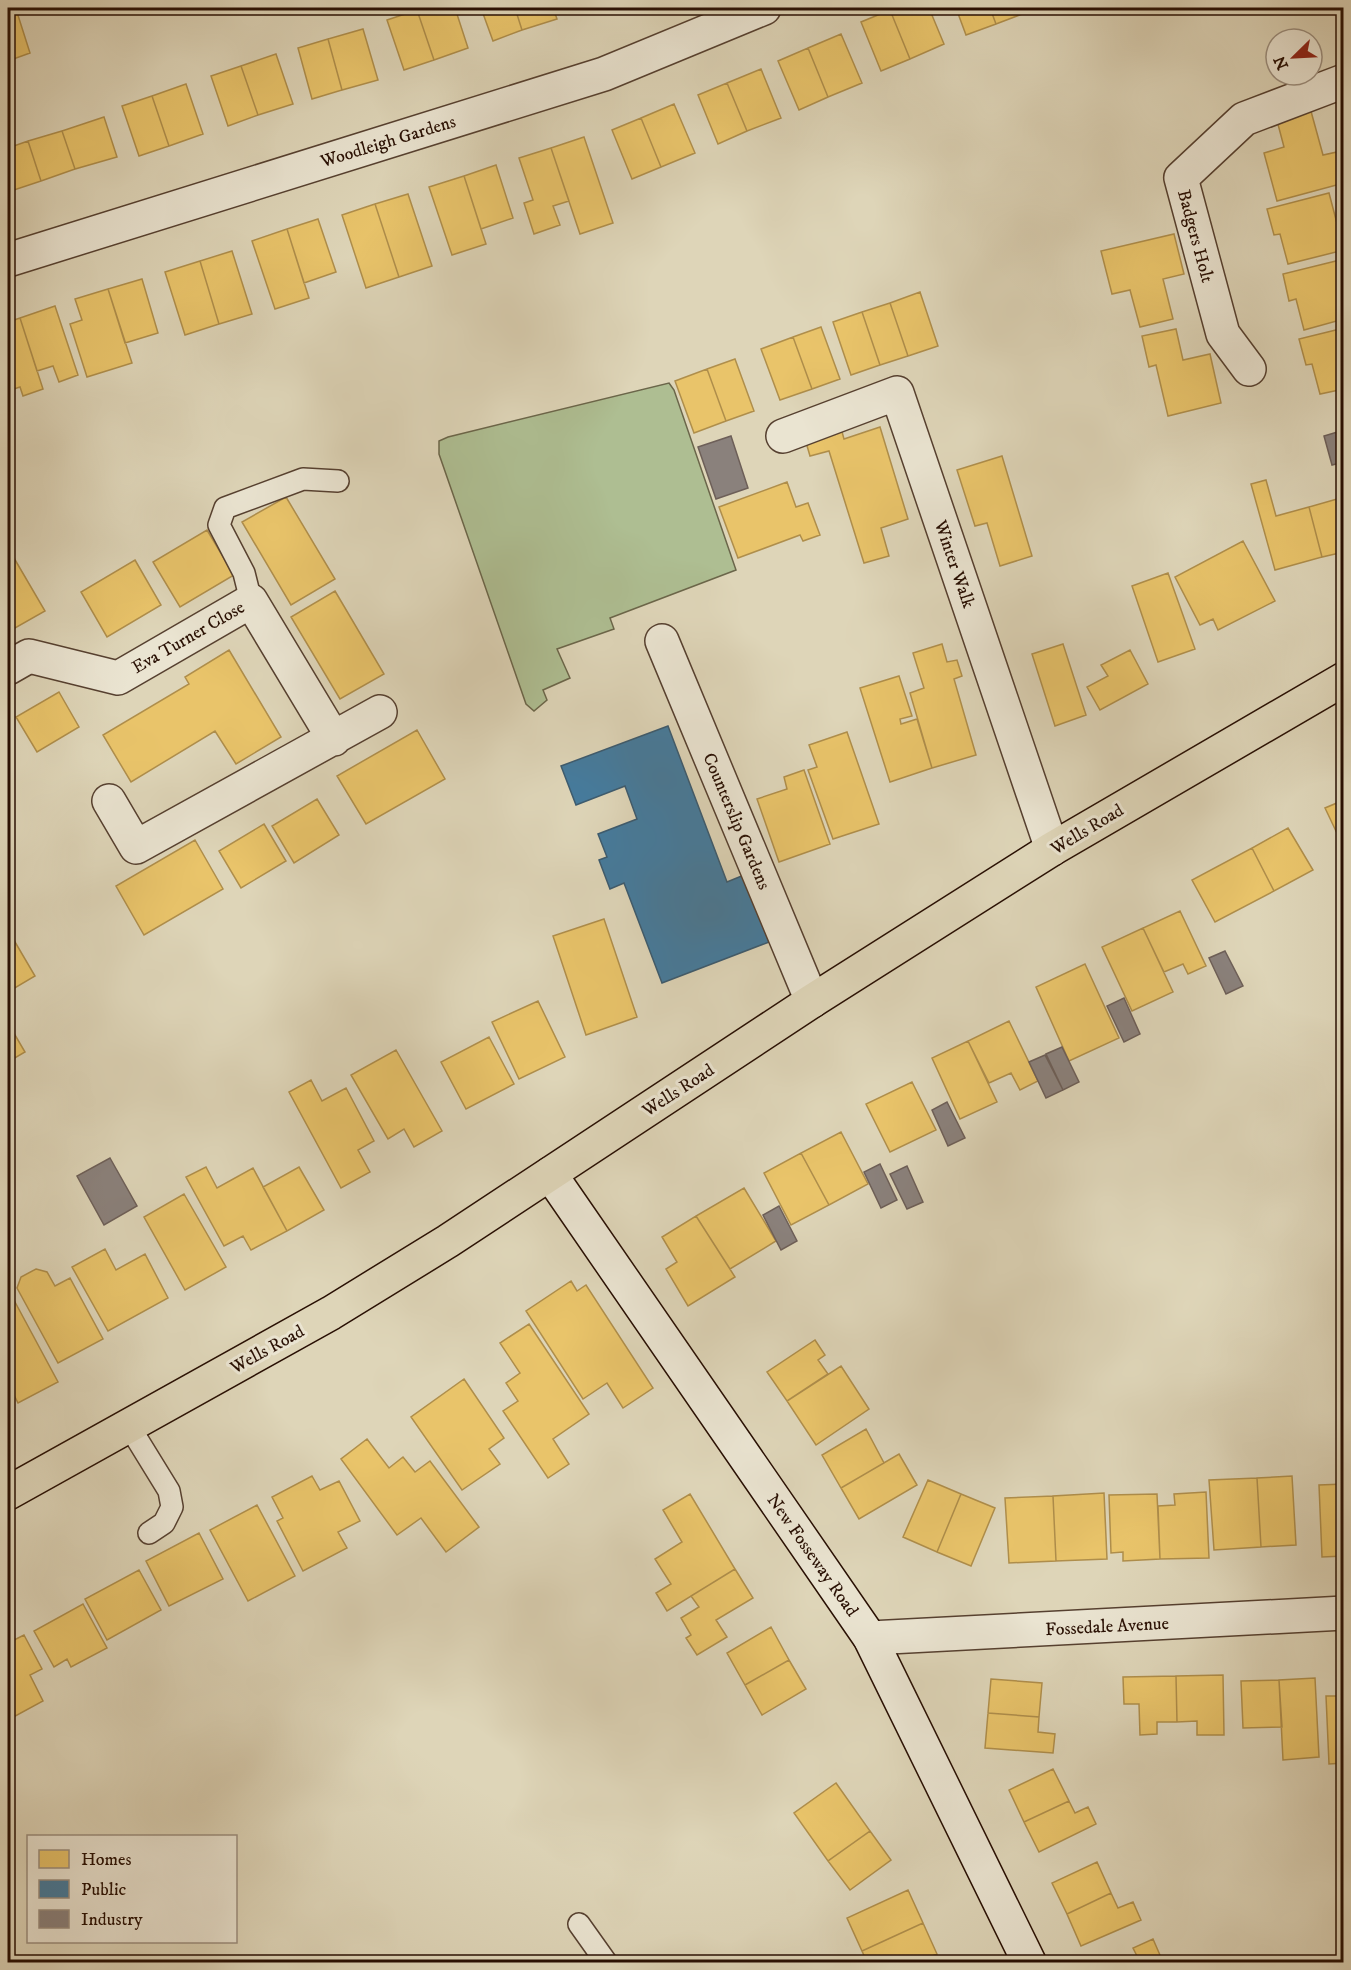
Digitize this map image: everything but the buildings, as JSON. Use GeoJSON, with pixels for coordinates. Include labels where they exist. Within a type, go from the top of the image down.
{"type":"FeatureCollection","features":[{"type":"Feature","properties":{"kind":"highway","name":"Wells Road"},"geometry":{"type":"LineString","coordinates":[[8,1493],[331,1313],[448,1241],[812,1001],[1052,849],[1344,679]]}},
{"type":"Feature","properties":{"kind":"street","name":"Woodleigh Gardens"},"geometry":{"type":"LineString","coordinates":[[8,260],[604,74],[764,8]]}},
{"type":"Feature","properties":{"kind":"street","name":"Badgers Holt"},"geometry":{"type":"LineString","coordinates":[[1249,369],[1223,334],[1181,178],[1244,119],[1344,81]]}},
{"type":"Feature","properties":{"kind":"street","name":"Winter Walk"},"geometry":{"type":"LineString","coordinates":[[783,436],[897,393],[1052,849]]}},
{"type":"Feature","properties":{"kind":"street","name":"Eva Turner Close"},"geometry":{"type":"LineString","coordinates":[[8,668],[29,656],[118,678],[251,601],[334,740]]}},
{"type":"Feature","properties":{"kind":"street","name":"Counterslip Gardens"},"geometry":{"type":"LineString","coordinates":[[662,641],[812,1001]]}},
{"type":"Feature","properties":{"kind":"street"},"geometry":{"type":"LineString","coordinates":[[109,801],[136,847],[334,740],[380,712]]}},
{"type":"Feature","properties":{"kind":"street","name":"New Fosseway Road"},"geometry":{"type":"LineString","coordinates":[[550,1174],[870,1638],[1029,1962]]}},
{"type":"Feature","properties":{"kind":"street","name":"Fossedale Avenue"},"geometry":{"type":"LineString","coordinates":[[870,1638],[1344,1613]]}},
{"type":"Feature","properties":{"kind":"lane"},"geometry":{"type":"LineString","coordinates":[[251,601],[244,573],[219,525],[225,508],[303,479],[338,481]]}},
{"type":"Feature","properties":{"kind":"lane"},"geometry":{"type":"LineString","coordinates":[[129,1426],[169,1491],[172,1507],[164,1523],[149,1533]]}},
{"type":"Feature","properties":{"kind":"lane"},"geometry":{"type":"LineString","coordinates":[[579,1924],[606,1962]]}},
{"type":"Feature","properties":{"kind":"green space"},"geometry":{"type":"Polygon","coordinates":[[[669,383],[674,390],[736,570],[610,618],[614,629],[557,649],[570,678],[543,690],[547,700],[534,711],[526,704],[439,454],[439,441],[669,383]]]}}]}
